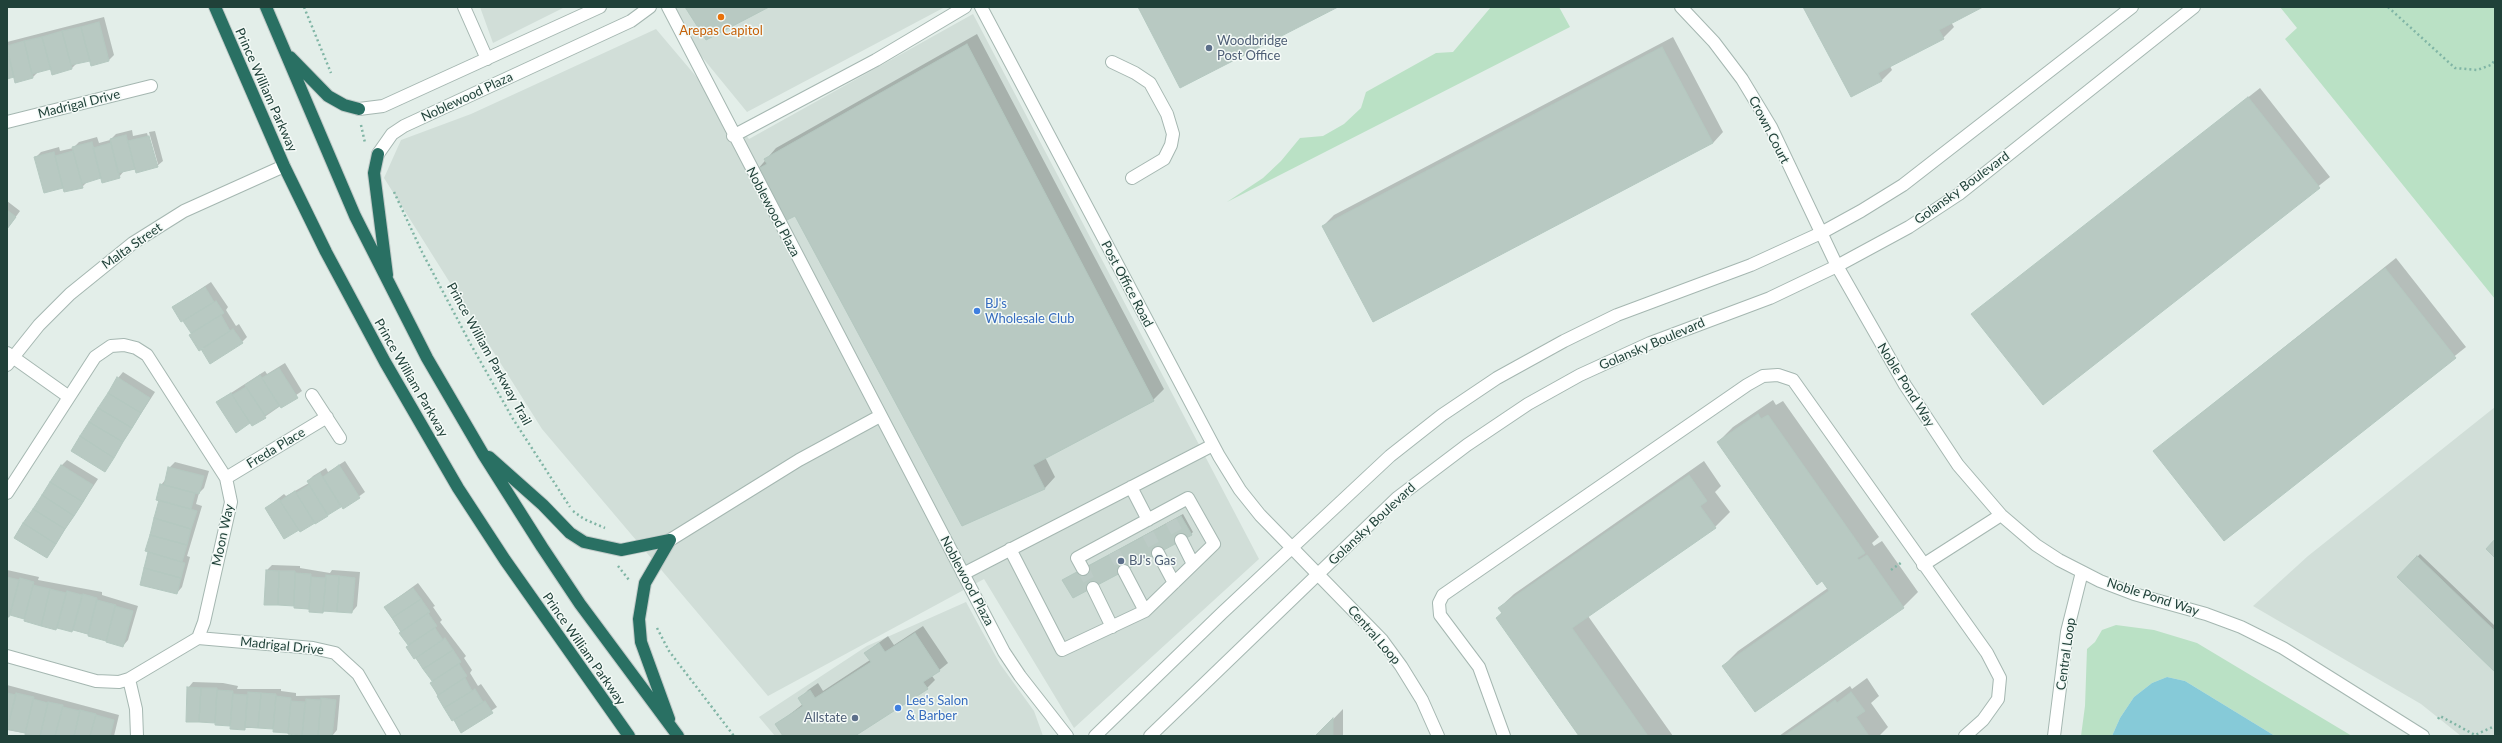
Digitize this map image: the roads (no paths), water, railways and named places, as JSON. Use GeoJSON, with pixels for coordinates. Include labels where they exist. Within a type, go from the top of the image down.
{"type":"FeatureCollection","features":[{"type":"Feature","properties":{"kind":"highway","name":"Prince William Parkway"},"geometry":{"type":"LineString","coordinates":[[215,7],[284,166],[326,252],[381,355],[458,488],[505,560],[629,736]]}},
{"type":"Feature","properties":{"kind":"highway","name":"Prince William Parkway"},"geometry":{"type":"LineString","coordinates":[[266,7],[282,49],[355,216],[388,284],[427,358],[480,448],[576,598],[676,733]]}},
{"type":"Feature","properties":{"kind":"highway"},"geometry":{"type":"LineString","coordinates":[[282,49],[328,96],[344,105],[359,109]]}},
{"type":"Feature","properties":{"kind":"highway"},"geometry":{"type":"LineString","coordinates":[[378,154],[374,173],[388,284]]}},
{"type":"Feature","properties":{"kind":"highway"},"geometry":{"type":"LineString","coordinates":[[480,448],[543,505],[570,533],[584,542],[621,550],[670,540]]}},
{"type":"Feature","properties":{"kind":"highway"},"geometry":{"type":"LineString","coordinates":[[670,540],[645,583],[639,619],[641,642],[676,733]]}},
{"type":"Feature","properties":{"kind":"street"},"geometry":{"type":"LineString","coordinates":[[464,7],[487,59]]}},
{"type":"Feature","properties":{"kind":"street","name":"Noblewood Plaza"},"geometry":{"type":"LineString","coordinates":[[359,109],[383,106],[600,7]]}},
{"type":"Feature","properties":{"kind":"street","name":"Noblewood Plaza"},"geometry":{"type":"LineString","coordinates":[[378,154],[392,134],[404,126],[631,21],[650,7]]}},
{"type":"Feature","properties":{"kind":"street","name":"Noblewood Plaza"},"geometry":{"type":"LineString","coordinates":[[668,7],[733,136],[1004,652],[1020,676],[1067,736]]}},
{"type":"Feature","properties":{"kind":"street"},"geometry":{"type":"LineString","coordinates":[[733,136],[876,60],[965,7]]}},
{"type":"Feature","properties":{"kind":"street","name":"Post Office Road"},"geometry":{"type":"LineString","coordinates":[[981,7],[1213,445],[1240,490],[1260,515],[1291,548]]}},
{"type":"Feature","properties":{"kind":"street","name":"Crown Court"},"geometry":{"type":"LineString","coordinates":[[1681,7],[1714,42],[1742,79],[1771,127],[1837,266]]}},
{"type":"Feature","properties":{"kind":"street"},"geometry":{"type":"LineString","coordinates":[[1095,736],[1291,548],[1390,456],[1442,415],[1497,378],[1556,345],[1617,315],[1751,265],[1821,233],[1903,184],[2132,7]]}},
{"type":"Feature","properties":{"kind":"street","name":"Golansky Boulevard"},"geometry":{"type":"LineString","coordinates":[[1150,736],[1319,575],[1397,498],[1466,445],[1528,404],[1580,375],[1650,343],[1770,298],[1837,266],[1909,227],[1959,194],[2194,7]]}},
{"type":"Feature","properties":{"kind":"street"},"geometry":{"type":"LineString","coordinates":[[1112,62],[1135,73],[1150,83],[1167,114],[1173,134],[1171,145],[1164,159],[1158,164],[1132,178]]}},
{"type":"Feature","properties":{"kind":"street","name":"Madrigal Drive"},"geometry":{"type":"LineString","coordinates":[[7,122],[151,86]]}},
{"type":"Feature","properties":{"kind":"street","name":"Malta Street"},"geometry":{"type":"LineString","coordinates":[[9,358],[70,294],[133,243],[184,211],[284,166]]}},
{"type":"Feature","properties":{"kind":"street","name":"Noble Pond Way"},"geometry":{"type":"LineString","coordinates":[[1837,266],[1905,385],[1958,465],[2001,515],[2036,545],[2082,572],[2134,594],[2213,617],[2283,648],[2423,736]]}},
{"type":"Feature","properties":{"kind":"street","name":"Moon Way"},"geometry":{"type":"LineString","coordinates":[[7,493],[99,352],[117,345],[136,348],[148,356],[226,478],[231,494],[230,511],[198,638]]}},
{"type":"Feature","properties":{"kind":"street"},"geometry":{"type":"LineString","coordinates":[[9,358],[69,397]]}},
{"type":"Feature","properties":{"kind":"street"},"geometry":{"type":"LineString","coordinates":[[1504,736],[1479,667],[1440,615],[1439,603],[1443,595],[1747,384],[1763,376],[1778,375],[1793,380],[1987,653],[2000,678],[1998,699],[1983,720],[1965,736]]}},
{"type":"Feature","properties":{"kind":"street"},"geometry":{"type":"LineString","coordinates":[[312,395],[340,438]]}},
{"type":"Feature","properties":{"kind":"street"},"geometry":{"type":"LineString","coordinates":[[670,540],[799,460],[880,416]]}},
{"type":"Feature","properties":{"kind":"street","name":"Freda Place"},"geometry":{"type":"LineString","coordinates":[[226,478],[327,417]]}},
{"type":"Feature","properties":{"kind":"street"},"geometry":{"type":"LineString","coordinates":[[963,574],[1213,445]]}},
{"type":"Feature","properties":{"kind":"street"},"geometry":{"type":"LineString","coordinates":[[1130,487],[1146,526]]}},
{"type":"Feature","properties":{"kind":"street"},"geometry":{"type":"LineString","coordinates":[[1010,549],[1062,650],[1145,611],[1214,544],[1188,498],[1168,516],[1146,526],[1111,547],[1077,558],[1083,568]]}},
{"type":"Feature","properties":{"kind":"street"},"geometry":{"type":"LineString","coordinates":[[1923,564],[2001,515]]}},
{"type":"Feature","properties":{"kind":"street"},"geometry":{"type":"LineString","coordinates":[[1181,540],[1193,564]]}},
{"type":"Feature","properties":{"kind":"street","name":"Central Loop"},"geometry":{"type":"LineString","coordinates":[[1291,548],[1361,617],[1401,666],[1422,700],[1438,736]]}},
{"type":"Feature","properties":{"kind":"street"},"geometry":{"type":"LineString","coordinates":[[1158,553],[1174,583]]}},
{"type":"Feature","properties":{"kind":"street"},"geometry":{"type":"LineString","coordinates":[[1124,571],[1145,611]]}},
{"type":"Feature","properties":{"kind":"street","name":"Central Loop"},"geometry":{"type":"LineString","coordinates":[[2054,736],[2066,637],[2082,572]]}},
{"type":"Feature","properties":{"kind":"street"},"geometry":{"type":"LineString","coordinates":[[1093,588],[1112,627]]}},
{"type":"Feature","properties":{"kind":"street"},"geometry":{"type":"LineString","coordinates":[[7,656],[108,683],[129,679],[198,638]]}},
{"type":"Feature","properties":{"kind":"street","name":"Madrigal Drive"},"geometry":{"type":"LineString","coordinates":[[198,638],[313,648],[335,653],[358,674],[394,736]]}},
{"type":"Feature","properties":{"kind":"street"},"geometry":{"type":"LineString","coordinates":[[129,679],[136,709],[138,736]]}},
{"type":"Feature","properties":{"kind":"water"},"geometry":{"type":"Polygon","coordinates":[[[2167,677],[2185,681],[2275,736],[2112,736],[2120,718],[2134,697],[2152,683],[2167,677]]]}},
{"type":"Feature","properties":{"kind":"tunnel"},"geometry":{"type":"LineString","coordinates":[[1171,521],[1181,540]]}},
{"type":"Feature","properties":{"kind":"tunnel"},"geometry":{"type":"LineString","coordinates":[[1148,534],[1158,553]]}},
{"type":"Feature","properties":{"kind":"tunnel"},"geometry":{"type":"LineString","coordinates":[[1114,552],[1124,571]]}},
{"type":"Feature","properties":{"kind":"tunnel"},"geometry":{"type":"LineString","coordinates":[[1083,569],[1093,588]]}},
{"type":"Feature","properties":{"kind":"place","name":"Arepas Capitol"},"geometry":{"type":"Point","coordinates":[721,17]}},
{"type":"Feature","properties":{"kind":"place","name":"Woodbridge Post Office"},"geometry":{"type":"Point","coordinates":[1209,48]}},
{"type":"Feature","properties":{"kind":"place","name":"BJ's Wholesale Club"},"geometry":{"type":"Point","coordinates":[977,311]}},
{"type":"Feature","properties":{"kind":"place","name":"BJ's Gas"},"geometry":{"type":"Point","coordinates":[1121,561]}},
{"type":"Feature","properties":{"kind":"place","name":"Lee's Salon & Barber"},"geometry":{"type":"Point","coordinates":[898,708]}},
{"type":"Feature","properties":{"kind":"place","name":"Allstate"},"geometry":{"type":"Point","coordinates":[855,718]}}]}
